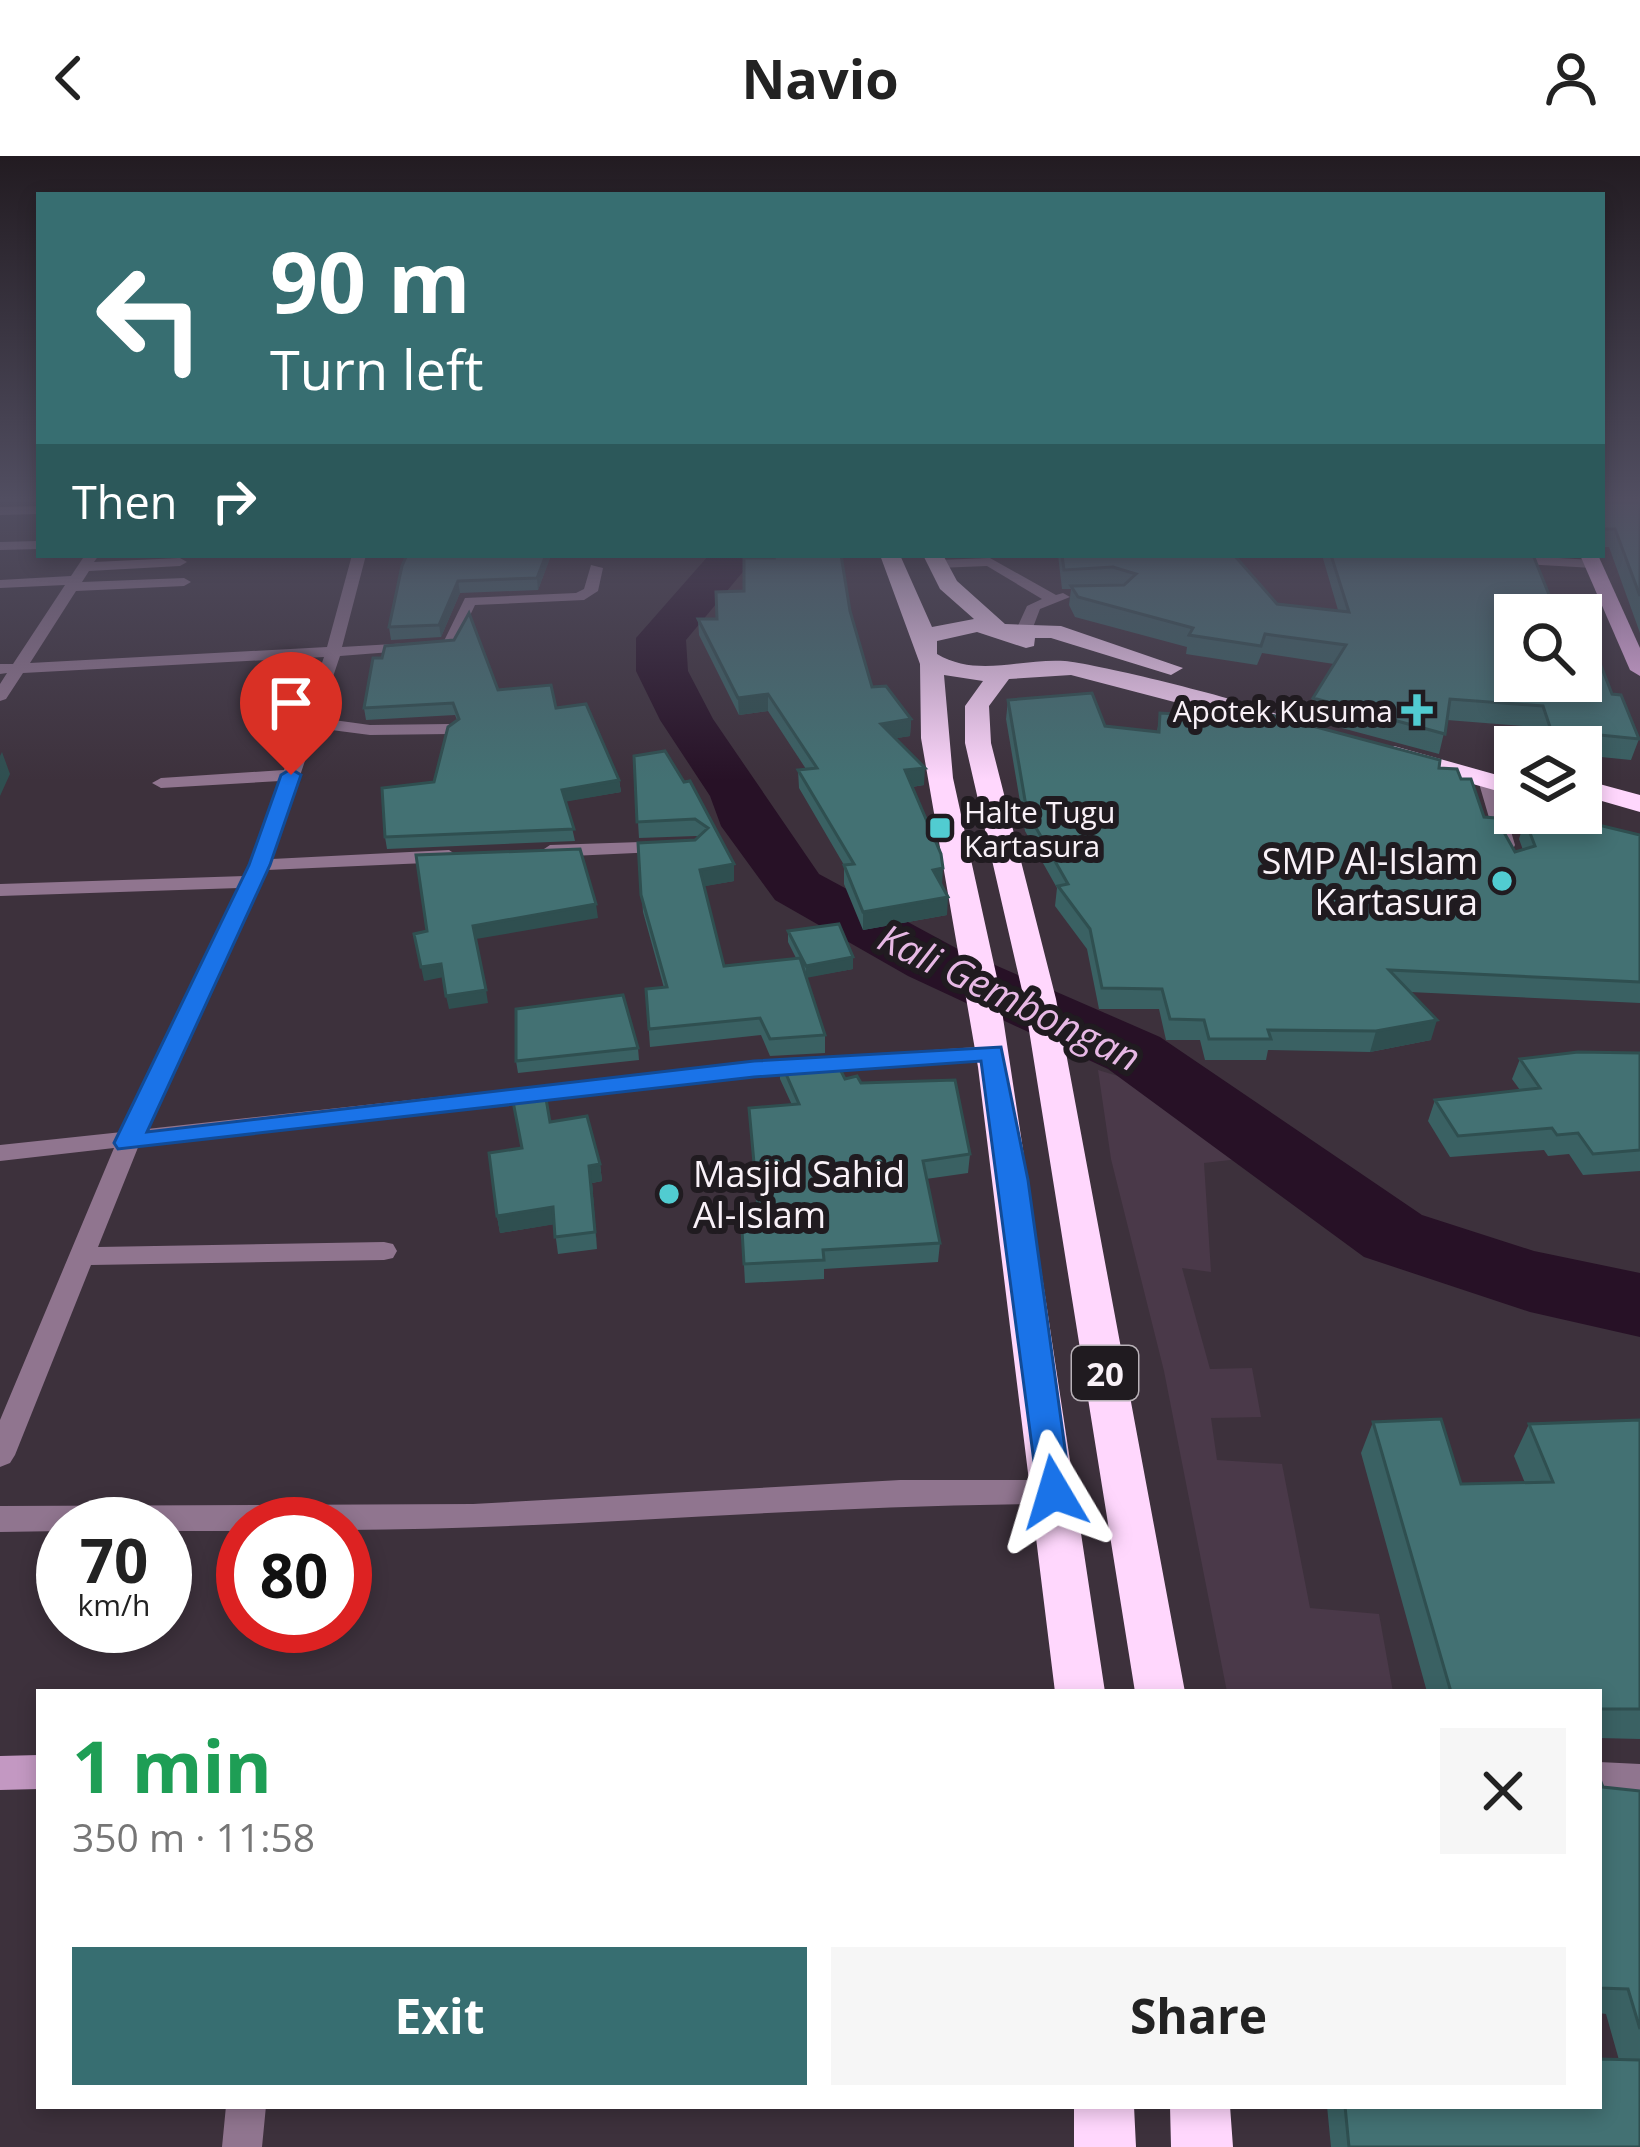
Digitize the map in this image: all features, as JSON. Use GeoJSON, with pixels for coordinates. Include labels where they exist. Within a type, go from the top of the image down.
{"type":"FeatureCollection","features":[{"type":"Feature","properties":{"kind":"highway"},"geometry":{"type":"LineString","coordinates":[[906,595],[929,650],[958,672],[1098,673],[1312,731]]}},
{"type":"Feature","properties":{"kind":"highway"},"geometry":{"type":"LineString","coordinates":[[962,595],[1031,648],[1010,670]]}},
{"type":"Feature","properties":{"kind":"highway"},"geometry":{"type":"LineString","coordinates":[[929,650],[962,626],[1073,636],[1292,703]]}},
{"type":"Feature","properties":{"kind":"highway","name":"20"},"geometry":{"type":"LineString","coordinates":[[929,650],[943,772],[1014,1180],[1080,1689]]}},
{"type":"Feature","properties":{"kind":"highway","name":"20"},"geometry":{"type":"LineString","coordinates":[[1010,670],[977,706],[975,722],[1040,999],[1159,1689]]}},
{"type":"Feature","properties":{"kind":"highway"},"geometry":{"type":"LineString","coordinates":[[1381,729],[1494,761]]}},
{"type":"Feature","properties":{"kind":"highway"},"geometry":{"type":"LineString","coordinates":[[1357,744],[1494,782]]}},
{"type":"Feature","properties":{"kind":"highway"},"geometry":{"type":"LineString","coordinates":[[1602,793],[1640,804]]}},
{"type":"Feature","properties":{"kind":"highway"},"geometry":{"type":"LineString","coordinates":[[1602,814],[1640,825]]}},
{"type":"Feature","properties":{"kind":"highway"},"geometry":{"type":"LineString","coordinates":[[1104,2109],[1105,2147]]}},
{"type":"Feature","properties":{"kind":"highway"},"geometry":{"type":"LineString","coordinates":[[1200,2109],[1202,2147]]}},
{"type":"Feature","properties":{"kind":"main road"},"geometry":{"type":"LineString","coordinates":[[1609,595],[1635,647],[1640,670]]}},
{"type":"Feature","properties":{"kind":"street"},"geometry":{"type":"LineString","coordinates":[[0,695],[8,669],[64,595]]}},
{"type":"Feature","properties":{"kind":"street"},"geometry":{"type":"LineString","coordinates":[[0,1455],[128,1143],[255,874],[310,722],[348,595]]}},
{"type":"Feature","properties":{"kind":"street"},"geometry":{"type":"LineString","coordinates":[[8,669],[332,656],[445,646],[469,601],[584,595]]}},
{"type":"Feature","properties":{"kind":"street"},"geometry":{"type":"LineString","coordinates":[[1046,595],[1050,597]]}},
{"type":"Feature","properties":{"kind":"street"},"geometry":{"type":"LineString","coordinates":[[1009,630],[1050,597],[1086,596]]}},
{"type":"Feature","properties":{"kind":"street"},"geometry":{"type":"LineString","coordinates":[[310,722],[335,721],[370,730],[449,729]]}},
{"type":"Feature","properties":{"kind":"street"},"geometry":{"type":"LineString","coordinates":[[161,783],[291,775]]}},
{"type":"Feature","properties":{"kind":"street"},"geometry":{"type":"LineString","coordinates":[[1486,780],[1493,815],[1515,863]]}},
{"type":"Feature","properties":{"kind":"street"},"geometry":{"type":"LineString","coordinates":[[538,852],[696,846]]}},
{"type":"Feature","properties":{"kind":"street"},"geometry":{"type":"LineString","coordinates":[[0,890],[470,855]]}},
{"type":"Feature","properties":{"kind":"street"},"geometry":{"type":"LineString","coordinates":[[0,1153],[128,1143],[754,1069],[989,1034]]}},
{"type":"Feature","properties":{"kind":"street"},"geometry":{"type":"LineString","coordinates":[[85,1256],[384,1251]]}},
{"type":"Feature","properties":{"kind":"street"},"geometry":{"type":"LineString","coordinates":[[0,1519],[472,1516],[900,1492],[1054,1492]]}},
{"type":"Feature","properties":{"kind":"street"},"geometry":{"type":"LineString","coordinates":[[0,1773],[36,1772]]}},
{"type":"Feature","properties":{"kind":"street"},"geometry":{"type":"LineString","coordinates":[[1602,1780],[1640,1780]]}},
{"type":"Feature","properties":{"kind":"street"},"geometry":{"type":"LineString","coordinates":[[242,2147],[246,2109]]}},
{"type":"Feature","properties":{"kind":"shaded area"},"geometry":{"type":"Polygon","coordinates":[[[1098,1070],[1174,1093],[1248,1158],[1204,1163],[1211,1272],[1182,1268],[1210,1369],[1252,1368],[1261,1417],[1211,1418],[1217,1460],[1282,1464],[1310,1608],[1379,1614],[1392,1689],[1226,1689],[1164,1371],[1111,1159],[1098,1070]]]}},
{"type":"Feature","properties":{"kind":"building"},"geometry":{"type":"Polygon","coordinates":[[[396,595],[452,595],[439,625],[389,627],[396,595]]]}},
{"type":"Feature","properties":{"kind":"building"},"geometry":{"type":"Polygon","coordinates":[[[716,595],[847,595],[872,687],[886,686],[911,719],[881,724],[925,768],[905,770],[941,854],[943,868],[933,870],[948,897],[863,912],[844,865],[854,864],[798,770],[817,768],[768,694],[738,698],[698,619],[717,619],[716,595]]]}},
{"type":"Feature","properties":{"kind":"building"},"geometry":{"type":"Polygon","coordinates":[[[1077,595],[1269,595],[1277,604],[1349,612],[1344,595],[1494,595],[1494,702],[1602,702],[1602,668],[1612,694],[1621,695],[1639,739],[1602,735],[1602,726],[1550,726],[1543,706],[1450,699],[1445,734],[1313,698],[1346,645],[1265,634],[1261,646],[1189,635],[1193,628],[1077,595]]]}},
{"type":"Feature","properties":{"kind":"building"},"geometry":{"type":"Polygon","coordinates":[[[469,613],[498,690],[551,685],[556,708],[586,704],[619,780],[562,790],[574,829],[385,837],[382,788],[434,782],[448,727],[459,719],[453,703],[364,708],[373,658],[382,658],[385,646],[454,640],[469,613]]]}},
{"type":"Feature","properties":{"kind":"building"},"geometry":{"type":"Polygon","coordinates":[[[1092,693],[1105,726],[1159,732],[1160,713],[1227,717],[1234,705],[1440,760],[1439,768],[1457,769],[1461,779],[1471,779],[1484,817],[1494,818],[1494,834],[1505,834],[1515,852],[1535,846],[1530,834],[1602,834],[1602,826],[1640,835],[1640,982],[1389,970],[1437,1020],[1376,1031],[1268,1030],[1271,1039],[1209,1039],[1204,1020],[1170,1019],[1162,989],[1102,988],[1090,929],[1058,886],[1068,884],[1027,812],[1008,700],[1092,693]]]}},
{"type":"Feature","properties":{"kind":"building"},"geometry":{"type":"Polygon","coordinates":[[[665,751],[684,782],[690,781],[734,864],[700,870],[724,966],[800,958],[825,1035],[770,1039],[760,1018],[649,1029],[646,989],[667,987],[641,895],[638,843],[695,840],[708,828],[695,819],[637,822],[634,756],[665,751]]]}},
{"type":"Feature","properties":{"kind":"building"},"geometry":{"type":"Polygon","coordinates":[[[580,849],[596,904],[473,926],[486,990],[446,996],[441,964],[421,967],[414,934],[427,931],[416,855],[580,849]]]}},
{"type":"Feature","properties":{"kind":"building"},"geometry":{"type":"Polygon","coordinates":[[[839,924],[853,957],[806,966],[788,931],[839,924]]]}},
{"type":"Feature","properties":{"kind":"building"},"geometry":{"type":"Polygon","coordinates":[[[623,995],[638,1048],[516,1061],[516,1009],[623,995]]]}},
{"type":"Feature","properties":{"kind":"building"},"geometry":{"type":"Polygon","coordinates":[[[1578,1052],[1640,1053],[1640,1150],[1593,1154],[1578,1133],[1557,1135],[1552,1128],[1458,1136],[1435,1100],[1540,1088],[1520,1059],[1578,1052]]]}},
{"type":"Feature","properties":{"kind":"building"},"geometry":{"type":"Polygon","coordinates":[[[834,1057],[845,1079],[857,1076],[861,1083],[955,1080],[970,1154],[923,1161],[940,1243],[823,1250],[824,1260],[744,1264],[742,1230],[760,1229],[749,1108],[799,1104],[780,1060],[834,1057]]]}},
{"type":"Feature","properties":{"kind":"building"},"geometry":{"type":"Polygon","coordinates":[[[544,1087],[550,1122],[587,1116],[600,1164],[589,1166],[595,1232],[555,1237],[553,1207],[497,1216],[489,1153],[522,1148],[511,1091],[544,1087]]]}},
{"type":"Feature","properties":{"kind":"building"},"geometry":{"type":"Polygon","coordinates":[[[1441,1419],[1461,1484],[1553,1482],[1529,1424],[1640,1420],[1640,1709],[1602,1709],[1602,1689],[1450,1689],[1373,1422],[1441,1419]]]}},
{"type":"Feature","properties":{"kind":"building"},"geometry":{"type":"Polygon","coordinates":[[[1602,1784],[1640,1791],[1640,2029],[1628,1989],[1602,1988],[1602,1784]]]}},
{"type":"Feature","properties":{"kind":"building"},"geometry":{"type":"Polygon","coordinates":[[[1602,2059],[1640,2060],[1640,2147],[1349,2147],[1345,2109],[1602,2109],[1602,2059]]]}},
{"type":"Feature","properties":{"kind":"waterway","name":"Kali Gembongan"},"geometry":{"type":"LineString","coordinates":[[699,595],[661,638],[662,671],[687,720],[739,796],[751,826],[797,887],[932,962],[1134,1053],[1393,1236],[1530,1281],[1640,1305]]}},
{"type":"Feature","properties":{"kind":"place","name":"Apotek Kusuma"},"geometry":{"type":"Point","coordinates":[1417,710]}},
{"type":"Feature","properties":{"kind":"place","name":"Halte Tugu Kartasura"},"geometry":{"type":"Point","coordinates":[940,828]}},
{"type":"Feature","properties":{"kind":"place","name":"SMP Al-Islam Kartasura"},"geometry":{"type":"Point","coordinates":[1502,881]}},
{"type":"Feature","properties":{"kind":"place","name":"Masjid Sahid Al-Islam"},"geometry":{"type":"Point","coordinates":[669,1194]}},
{"type":"Feature","properties":{"kind":"route"},"geometry":{"type":"LineString","coordinates":[[291,775],[260,865],[128,1143],[754,1069],[992,1053],[1014,1180],[1054,1492]]}}]}
